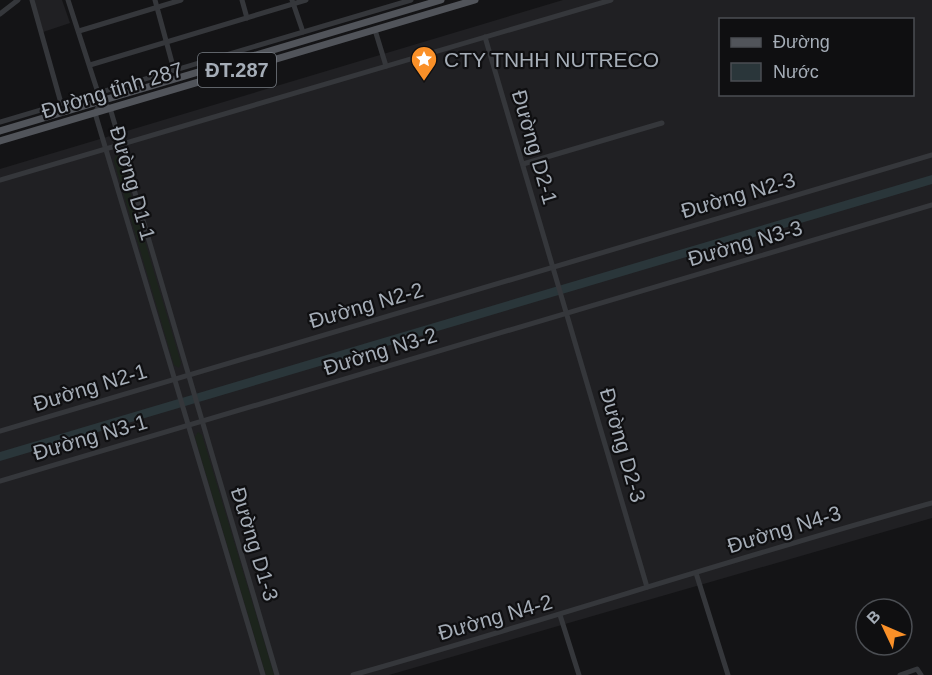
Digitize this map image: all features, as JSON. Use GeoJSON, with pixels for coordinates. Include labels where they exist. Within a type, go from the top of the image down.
{"type":"FeatureCollection","features":[{"type":"Feature","properties":{"kind":"main road","name":"Đường tỉnh 287"},"geometry":{"type":"LineString","coordinates":[[0,131],[441,0]]}},
{"type":"Feature","properties":{"kind":"main road","name":"Đường tỉnh 287"},"geometry":{"type":"LineString","coordinates":[[0,141],[475,0]]}},
{"type":"Feature","properties":{"kind":"main road"},"geometry":{"type":"LineString","coordinates":[[395,14],[397,23]]}},
{"type":"Feature","properties":{"kind":"street"},"geometry":{"type":"LineString","coordinates":[[0,15],[18,0]]}},
{"type":"Feature","properties":{"kind":"street"},"geometry":{"type":"LineString","coordinates":[[32,0],[61,103]]}},
{"type":"Feature","properties":{"kind":"street"},"geometry":{"type":"LineString","coordinates":[[68,0],[101,102]]}},
{"type":"Feature","properties":{"kind":"street"},"geometry":{"type":"LineString","coordinates":[[155,0],[174,70]]}},
{"type":"Feature","properties":{"kind":"street"},"geometry":{"type":"LineString","coordinates":[[79,31],[181,0]]}},
{"type":"Feature","properties":{"kind":"street"},"geometry":{"type":"LineString","coordinates":[[242,0],[247,18]]}},
{"type":"Feature","properties":{"kind":"street"},"geometry":{"type":"LineString","coordinates":[[90,65],[293,2],[306,0]]}},
{"type":"Feature","properties":{"kind":"street"},"geometry":{"type":"LineString","coordinates":[[0,122],[393,3],[411,0]]}},
{"type":"Feature","properties":{"kind":"street"},"geometry":{"type":"LineString","coordinates":[[0,180],[611,0]]}},
{"type":"Feature","properties":{"kind":"street"},"geometry":{"type":"LineString","coordinates":[[293,2],[303,32]]}},
{"type":"Feature","properties":{"kind":"street"},"geometry":{"type":"LineString","coordinates":[[375,30],[386,66]]}},
{"type":"Feature","properties":{"kind":"street","name":"Đường D2-1"},"geometry":{"type":"LineString","coordinates":[[485,37],[567,313]]}},
{"type":"Feature","properties":{"kind":"street","name":"Đường D1-1"},"geometry":{"type":"LineString","coordinates":[[189,426],[95,113],[101,102],[110,108],[202,422]]}},
{"type":"Feature","properties":{"kind":"street"},"geometry":{"type":"LineString","coordinates":[[523,164],[662,123]]}},
{"type":"Feature","properties":{"kind":"street","name":"Đường N2-3"},"geometry":{"type":"LineString","coordinates":[[553,267],[932,155]]}},
{"type":"Feature","properties":{"kind":"street","name":"Đường N3-3"},"geometry":{"type":"LineString","coordinates":[[567,313],[932,205]]}},
{"type":"Feature","properties":{"kind":"street","name":"Đường N2-2"},"geometry":{"type":"LineString","coordinates":[[189,375],[553,267]]}},
{"type":"Feature","properties":{"kind":"street","name":"Đường N3-2"},"geometry":{"type":"LineString","coordinates":[[189,426],[567,313]]}},
{"type":"Feature","properties":{"kind":"street","name":"Đường D2-3"},"geometry":{"type":"LineString","coordinates":[[567,313],[646,588]]}},
{"type":"Feature","properties":{"kind":"street","name":"Đường N2-1"},"geometry":{"type":"LineString","coordinates":[[0,431],[189,375]]}},
{"type":"Feature","properties":{"kind":"street","name":"Đường D1-3"},"geometry":{"type":"LineString","coordinates":[[202,422],[277,675]]}},
{"type":"Feature","properties":{"kind":"street","name":"Đường D1-3"},"geometry":{"type":"LineString","coordinates":[[189,426],[263,675]]}},
{"type":"Feature","properties":{"kind":"street","name":"Đường N3-1"},"geometry":{"type":"LineString","coordinates":[[0,481],[189,426]]}},
{"type":"Feature","properties":{"kind":"street","name":"Đường N4-3"},"geometry":{"type":"LineString","coordinates":[[646,588],[932,503]]}},
{"type":"Feature","properties":{"kind":"street"},"geometry":{"type":"LineString","coordinates":[[696,573],[728,675]]}},
{"type":"Feature","properties":{"kind":"street","name":"Đường N4-2"},"geometry":{"type":"LineString","coordinates":[[353,675],[646,588]]}},
{"type":"Feature","properties":{"kind":"street"},"geometry":{"type":"LineString","coordinates":[[560,615],[579,675]]}},
{"type":"Feature","properties":{"kind":"street"},"geometry":{"type":"LineString","coordinates":[[900,675],[918,669],[921,675]]}},
{"type":"Feature","properties":{"kind":"shaded area"},"geometry":{"type":"Polygon","coordinates":[[[33,0],[62,0],[70,23],[43,32],[33,0]]]}},
{"type":"Feature","properties":{"kind":"shaded area"},"geometry":{"type":"Polygon","coordinates":[[[563,0],[932,0],[932,518],[389,675],[0,675],[0,169],[563,0]]]}},
{"type":"Feature","properties":{"kind":"shaded area"},"geometry":{"type":"Polygon","coordinates":[[[116,155],[120,158],[181,363],[179,368],[174,365],[114,161],[116,155]]]}},
{"type":"Feature","properties":{"kind":"shaded area"},"geometry":{"type":"Polygon","coordinates":[[[198,432],[202,435],[274,675],[266,675],[195,437],[198,432]]]}},
{"type":"Feature","properties":{"kind":"water"},"geometry":{"type":"Polygon","coordinates":[[[932,175],[932,184],[0,461],[0,452],[932,175]]]}},
{"type":"Feature","properties":{"kind":"place","name":"CTY TNHH NUTRECO"},"geometry":{"type":"Point","coordinates":[424,82]}}]}
